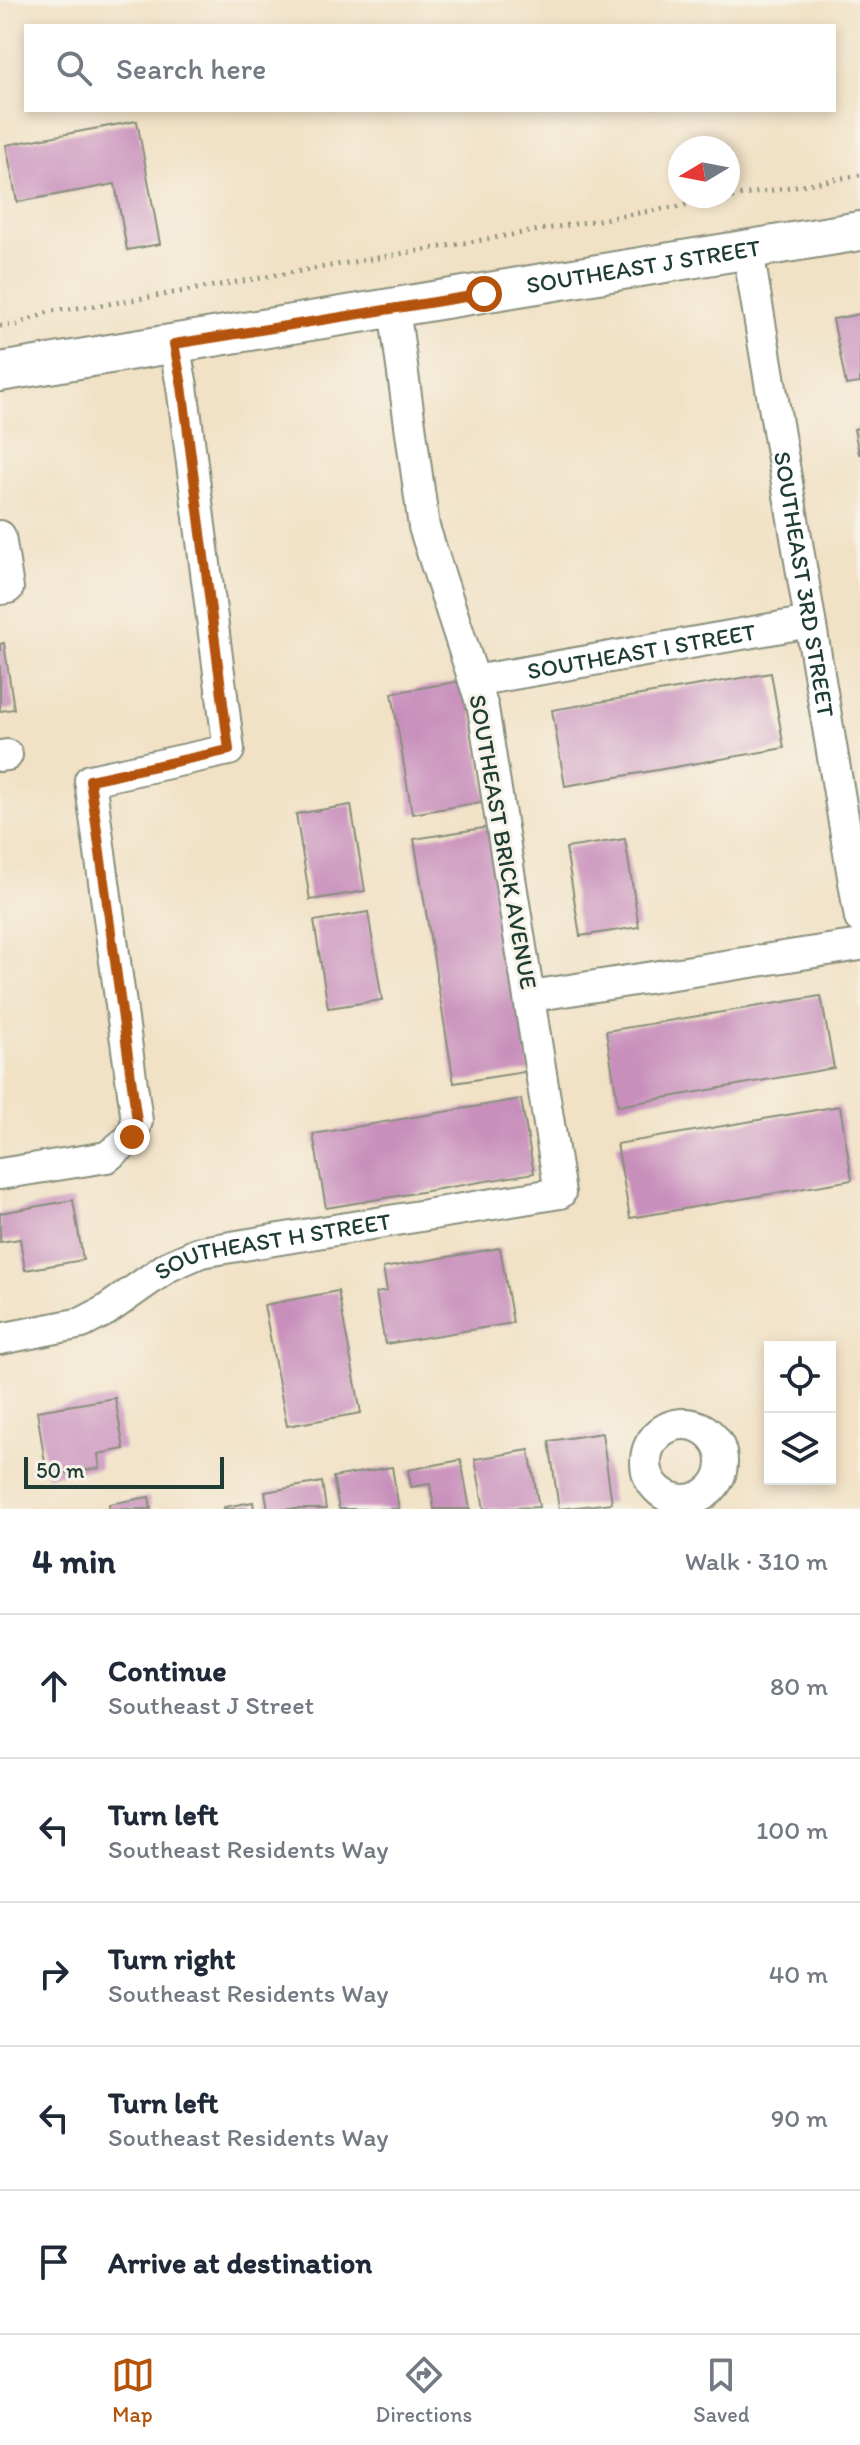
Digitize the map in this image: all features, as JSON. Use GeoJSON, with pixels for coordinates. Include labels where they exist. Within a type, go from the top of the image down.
{"type":"FeatureCollection","features":[{"type":"Feature","properties":{"kind":"main road","name":"SOUTHEAST J STREET"},"geometry":{"type":"LineString","coordinates":[[3,369],[174,344],[860,231]]}},
{"type":"Feature","properties":{"kind":"street","name":"SOUTHEAST 3RD STREET"},"geometry":{"type":"LineString","coordinates":[[748,251],[860,918]]}},
{"type":"Feature","properties":{"kind":"street","name":"SOUTHEAST BRICK AVENUE"},"geometry":{"type":"LineString","coordinates":[[394,308],[424,527],[483,708],[560,1193]]}},
{"type":"Feature","properties":{"kind":"street"},"geometry":{"type":"LineString","coordinates":[[0,1174],[107,1157],[132,1137],[137,1121],[90,780],[229,750],[174,344]]}},
{"type":"Feature","properties":{"kind":"street"},"geometry":{"type":"LineString","coordinates":[[0,536],[8,588],[0,589]]}},
{"type":"Feature","properties":{"kind":"street","name":"SOUTHEAST I STREET"},"geometry":{"type":"LineString","coordinates":[[474,681],[810,622]]}},
{"type":"Feature","properties":{"kind":"street"},"geometry":{"type":"LineString","coordinates":[[531,996],[860,945]]}},
{"type":"Feature","properties":{"kind":"street","name":"SOUTHEAST H STREET"},"geometry":{"type":"LineString","coordinates":[[0,1339],[82,1323],[105,1311],[169,1266],[201,1252],[560,1193]]}},
{"type":"Feature","properties":{"kind":"path"},"geometry":{"type":"LineString","coordinates":[[0,326],[16,325],[51,311],[103,305],[860,175]]}},
{"type":"Feature","properties":{"kind":"building"},"geometry":{"type":"Polygon","coordinates":[[[137,121],[160,244],[127,250],[115,184],[17,202],[6,145],[137,121]]]}},
{"type":"Feature","properties":{"kind":"building"},"geometry":{"type":"Polygon","coordinates":[[[860,314],[860,383],[846,385],[833,319],[860,314]]]}},
{"type":"Feature","properties":{"kind":"building"},"geometry":{"type":"Polygon","coordinates":[[[860,428],[860,454],[859,454],[854,429],[860,428]]]}},
{"type":"Feature","properties":{"kind":"building"},"geometry":{"type":"Polygon","coordinates":[[[4,643],[14,709],[0,711],[0,644],[4,643]]]}},
{"type":"Feature","properties":{"kind":"building"},"geometry":{"type":"Polygon","coordinates":[[[771,673],[784,748],[565,786],[552,710],[771,673]]]}},
{"type":"Feature","properties":{"kind":"building"},"geometry":{"type":"Polygon","coordinates":[[[467,680],[487,801],[412,814],[392,693],[467,680]]]}},
{"type":"Feature","properties":{"kind":"building"},"geometry":{"type":"Polygon","coordinates":[[[351,805],[365,891],[310,900],[296,814],[351,805]]]}},
{"type":"Feature","properties":{"kind":"building"},"geometry":{"type":"Polygon","coordinates":[[[490,827],[530,1071],[454,1083],[414,839],[490,827]]]}},
{"type":"Feature","properties":{"kind":"building"},"geometry":{"type":"Polygon","coordinates":[[[625,839],[639,927],[580,936],[566,848],[625,839]]]}},
{"type":"Feature","properties":{"kind":"building"},"geometry":{"type":"Polygon","coordinates":[[[368,912],[382,1000],[328,1008],[314,921],[368,912]]]}},
{"type":"Feature","properties":{"kind":"building"},"geometry":{"type":"Polygon","coordinates":[[[821,996],[834,1068],[618,1106],[606,1031],[821,996]]]}},
{"type":"Feature","properties":{"kind":"building"},"geometry":{"type":"Polygon","coordinates":[[[521,1099],[534,1173],[326,1208],[313,1134],[521,1099]]]}},
{"type":"Feature","properties":{"kind":"building"},"geometry":{"type":"Polygon","coordinates":[[[840,1106],[852,1180],[630,1218],[617,1144],[840,1106]]]}},
{"type":"Feature","properties":{"kind":"building"},"geometry":{"type":"Polygon","coordinates":[[[73,1200],[83,1260],[25,1270],[20,1239],[0,1242],[0,1213],[73,1200]]]}},
{"type":"Feature","properties":{"kind":"building"},"geometry":{"type":"Polygon","coordinates":[[[500,1248],[513,1323],[385,1344],[376,1293],[387,1291],[383,1268],[500,1248]]]}},
{"type":"Feature","properties":{"kind":"building"},"geometry":{"type":"Polygon","coordinates":[[[338,1291],[361,1413],[287,1426],[264,1305],[338,1291]]]}},
{"type":"Feature","properties":{"kind":"building"},"geometry":{"type":"Polygon","coordinates":[[[115,1398],[124,1449],[98,1454],[100,1468],[47,1476],[37,1411],[115,1398]]]}},
{"type":"Feature","properties":{"kind":"building"},"geometry":{"type":"Polygon","coordinates":[[[602,1433],[612,1503],[559,1509],[549,1441],[602,1433]]]}},
{"type":"Feature","properties":{"kind":"building"},"geometry":{"type":"Polygon","coordinates":[[[529,1450],[539,1507],[484,1509],[475,1459],[529,1450]]]}},
{"type":"Feature","properties":{"kind":"building"},"geometry":{"type":"Polygon","coordinates":[[[461,1460],[470,1509],[434,1509],[430,1484],[411,1487],[408,1470],[461,1460]]]}},
{"type":"Feature","properties":{"kind":"building"},"geometry":{"type":"Polygon","coordinates":[[[392,1467],[399,1509],[339,1509],[333,1477],[392,1467]]]}},
{"type":"Feature","properties":{"kind":"building"},"geometry":{"type":"Polygon","coordinates":[[[322,1482],[326,1509],[268,1509],[265,1492],[322,1482]]]}},
{"type":"Feature","properties":{"kind":"building"},"geometry":{"type":"Polygon","coordinates":[[[149,1497],[151,1509],[109,1509],[109,1504],[149,1497]]]}},
{"type":"Feature","properties":{"kind":"building"},"geometry":{"type":"Polygon","coordinates":[[[253,1502],[254,1509],[224,1509],[224,1507],[253,1502]]]}},
{"type":"Feature","properties":{"kind":"route"},"geometry":{"type":"LineString","coordinates":[[132,1137],[137,1121],[90,780],[229,750],[174,344],[484,294]]}}]}
